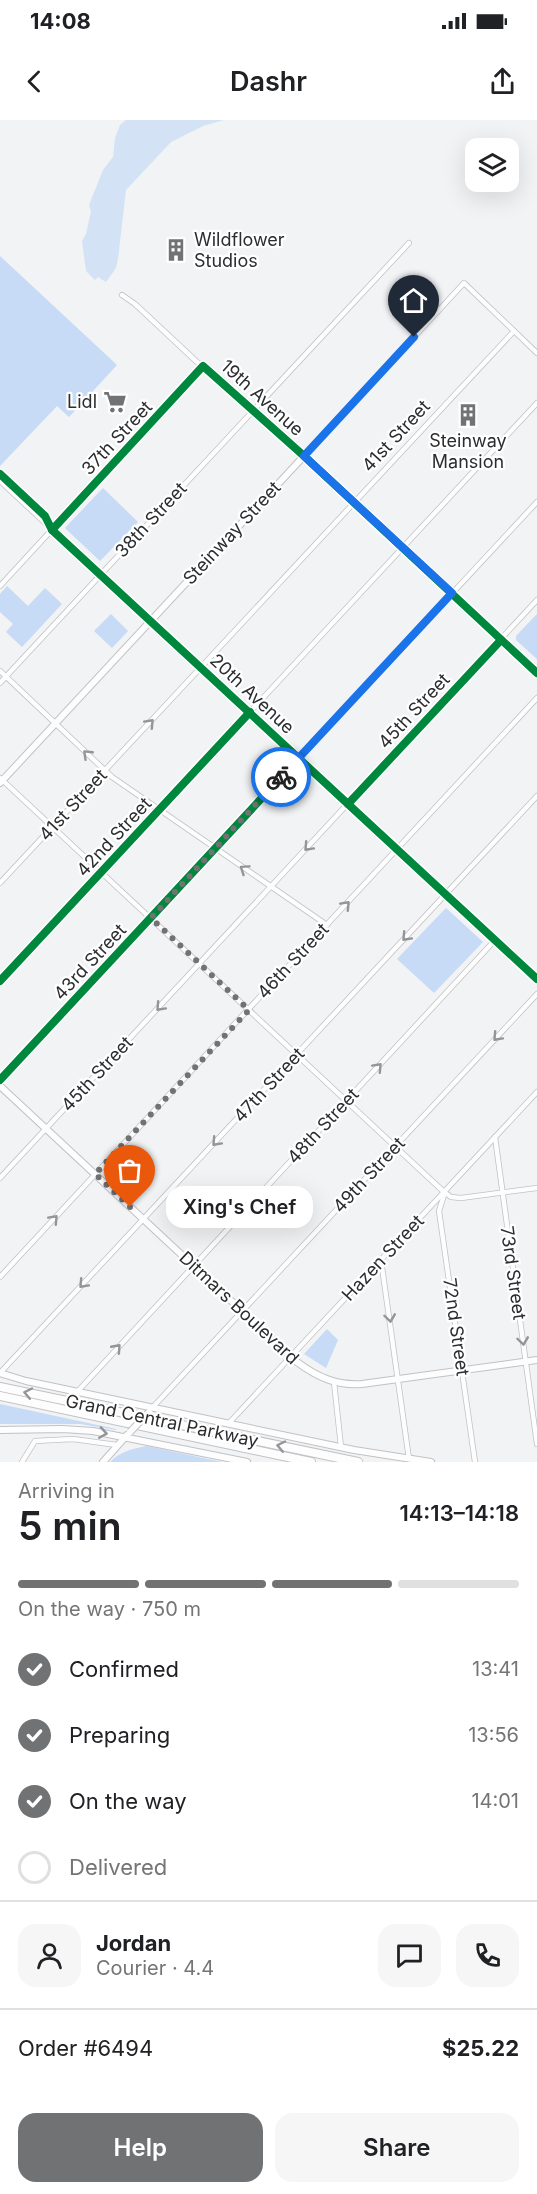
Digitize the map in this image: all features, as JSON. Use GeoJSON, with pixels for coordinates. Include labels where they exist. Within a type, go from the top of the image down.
{"type":"FeatureCollection","features":[{"type":"Feature","properties":{"kind":"highway","name":"Grand Central Parkway"},"geometry":{"type":"LineString","coordinates":[[0,1387],[358,1462]]}},
{"type":"Feature","properties":{"kind":"highway","name":"Grand Central Parkway"},"geometry":{"type":"LineString","coordinates":[[0,1396],[312,1462]]}},
{"type":"Feature","properties":{"kind":"street","name":"38th Street"},"geometry":{"type":"LineString","coordinates":[[0,683],[409,243]]}},
{"type":"Feature","properties":{"kind":"street","name":"Steinway Street"},"geometry":{"type":"LineString","coordinates":[[1,780],[464,283],[514,331]]}},
{"type":"Feature","properties":{"kind":"street","name":"19th Avenue"},"geometry":{"type":"LineString","coordinates":[[122,295],[254,410],[537,673]]}},
{"type":"Feature","properties":{"kind":"street"},"geometry":{"type":"LineString","coordinates":[[514,331],[537,353]]}},
{"type":"Feature","properties":{"kind":"street","name":"41st Street"},"geometry":{"type":"LineString","coordinates":[[0,883],[514,331]]}},
{"type":"Feature","properties":{"kind":"street","name":"37th Street"},"geometry":{"type":"LineString","coordinates":[[0,586],[203,366]]}},
{"type":"Feature","properties":{"kind":"street","name":"42nd Street"},"geometry":{"type":"LineString","coordinates":[[0,981],[404,549],[537,403]]}},
{"type":"Feature","properties":{"kind":"street","name":"20th Avenue"},"geometry":{"type":"LineString","coordinates":[[1,485],[101,574],[537,979]]}},
{"type":"Feature","properties":{"kind":"street","name":"43rd Street"},"geometry":{"type":"LineString","coordinates":[[0,1080],[537,502]]}},
{"type":"Feature","properties":{"kind":"street","name":"45th Street"},"geometry":{"type":"LineString","coordinates":[[0,1178],[537,600]]}},
{"type":"Feature","properties":{"kind":"street"},"geometry":{"type":"LineString","coordinates":[[0,671],[105,771],[159,811],[327,925]]}},
{"type":"Feature","properties":{"kind":"street","name":"46th Street"},"geometry":{"type":"LineString","coordinates":[[0,1277],[537,698]]}},
{"type":"Feature","properties":{"kind":"street"},"geometry":{"type":"LineString","coordinates":[[1,780],[444,1192],[457,1199],[537,1188]]}},
{"type":"Feature","properties":{"kind":"street","name":"47th Street"},"geometry":{"type":"LineString","coordinates":[[0,1373],[537,796]]}},
{"type":"Feature","properties":{"kind":"street","name":"48th Street"},"geometry":{"type":"LineString","coordinates":[[78,1391],[495,940]]}},
{"type":"Feature","properties":{"kind":"street","name":"49th Street"},"geometry":{"type":"LineString","coordinates":[[103,1462],[537,994]]}},
{"type":"Feature","properties":{"kind":"street","name":"Ditmars Boulevard"},"geometry":{"type":"LineString","coordinates":[[0,1086],[291,1357],[309,1371],[334,1382],[356,1385],[537,1360]]}},
{"type":"Feature","properties":{"kind":"street","name":"Hazen Street"},"geometry":{"type":"LineString","coordinates":[[229,1423],[536,1095]]}},
{"type":"Feature","properties":{"kind":"street","name":"73rd Street"},"geometry":{"type":"LineString","coordinates":[[495,1137],[537,1444]]}},
{"type":"Feature","properties":{"kind":"street","name":"72nd Street"},"geometry":{"type":"LineString","coordinates":[[444,1192],[439,1211],[475,1462]]}},
{"type":"Feature","properties":{"kind":"street"},"geometry":{"type":"LineString","coordinates":[[381,1260],[409,1459]]}},
{"type":"Feature","properties":{"kind":"street"},"geometry":{"type":"LineString","coordinates":[[0,1373],[151,1409],[341,1447],[431,1462]]}},
{"type":"Feature","properties":{"kind":"street"},"geometry":{"type":"LineString","coordinates":[[334,1382],[341,1447]]}},
{"type":"Feature","properties":{"kind":"street"},"geometry":{"type":"LineString","coordinates":[[1,1430],[73,1430],[127,1435],[247,1462]]}},
{"type":"Feature","properties":{"kind":"street"},"geometry":{"type":"LineString","coordinates":[[22,1462],[35,1441],[73,1439],[117,1445]]}},
{"type":"Feature","properties":{"kind":"shaded area"},"geometry":{"type":"Polygon","coordinates":[[[126,120],[224,120],[203,126],[171,142],[126,190],[118,259],[116,268],[106,282],[98,277],[95,280],[86,271],[82,241],[86,234],[91,211],[89,205],[103,170],[113,157],[115,138],[120,125],[126,120]]]}},
{"type":"Feature","properties":{"kind":"shaded area"},"geometry":{"type":"Polygon","coordinates":[[[0,256],[117,365],[69,417],[57,406],[0,466],[0,256]]]}},
{"type":"Feature","properties":{"kind":"shaded area"},"geometry":{"type":"Polygon","coordinates":[[[103,488],[138,522],[100,561],[65,528],[103,488]]]}},
{"type":"Feature","properties":{"kind":"shaded area"},"geometry":{"type":"Polygon","coordinates":[[[7,586],[28,606],[45,588],[62,604],[22,647],[6,632],[13,624],[0,612],[0,594],[7,586]]]}},
{"type":"Feature","properties":{"kind":"shaded area"},"geometry":{"type":"Polygon","coordinates":[[[111,614],[128,631],[112,648],[94,631],[111,614]]]}},
{"type":"Feature","properties":{"kind":"shaded area"},"geometry":{"type":"Polygon","coordinates":[[[537,614],[537,659],[516,640],[516,636],[537,614]]]}},
{"type":"Feature","properties":{"kind":"shaded area"},"geometry":{"type":"Polygon","coordinates":[[[446,908],[483,942],[434,993],[397,959],[446,908]]]}},
{"type":"Feature","properties":{"kind":"shaded area"},"geometry":{"type":"Polygon","coordinates":[[[327,1329],[338,1340],[326,1368],[304,1354],[327,1329]]]}},
{"type":"Feature","properties":{"kind":"shaded area"},"geometry":{"type":"Polygon","coordinates":[[[0,1404],[116,1430],[80,1424],[0,1424],[0,1404]]]}},
{"type":"Feature","properties":{"kind":"shaded area"},"geometry":{"type":"Polygon","coordinates":[[[147,1446],[222,1462],[110,1462],[132,1449],[147,1446]]]}},
{"type":"Feature","properties":{"kind":"cycle path"},"geometry":{"type":"LineString","coordinates":[[52,530],[203,366],[304,456],[537,673]]}},
{"type":"Feature","properties":{"kind":"cycle path"},"geometry":{"type":"LineString","coordinates":[[0,474],[45,516],[52,530],[537,979]]}},
{"type":"Feature","properties":{"kind":"cycle path"},"geometry":{"type":"LineString","coordinates":[[348,804],[501,640]]}},
{"type":"Feature","properties":{"kind":"cycle path"},"geometry":{"type":"LineString","coordinates":[[0,981],[250,712]]}},
{"type":"Feature","properties":{"kind":"cycle path"},"geometry":{"type":"LineString","coordinates":[[0,1080],[299,758]]}},
{"type":"Feature","properties":{"kind":"way so far"},"geometry":{"type":"LineString","coordinates":[[130,1207],[95,1174],[249,1010],[151,918],[281,777]]}},
{"type":"Feature","properties":{"kind":"place","name":"Wildflower Studios"},"geometry":{"type":"Point","coordinates":[176,250]}},
{"type":"Feature","properties":{"kind":"place","name":"Lidl"},"geometry":{"type":"Point","coordinates":[115,402]}},
{"type":"Feature","properties":{"kind":"place","name":"Steinway Mansion"},"geometry":{"type":"Point","coordinates":[468,415]}},
{"type":"Feature","properties":{"kind":"place","name":"Xing's Chef"},"geometry":{"type":"Point","coordinates":[130,1207]}},
{"type":"Feature","properties":{"kind":"route"},"geometry":{"type":"LineString","coordinates":[[281,777],[452,593],[304,456],[414,337]]}}]}
